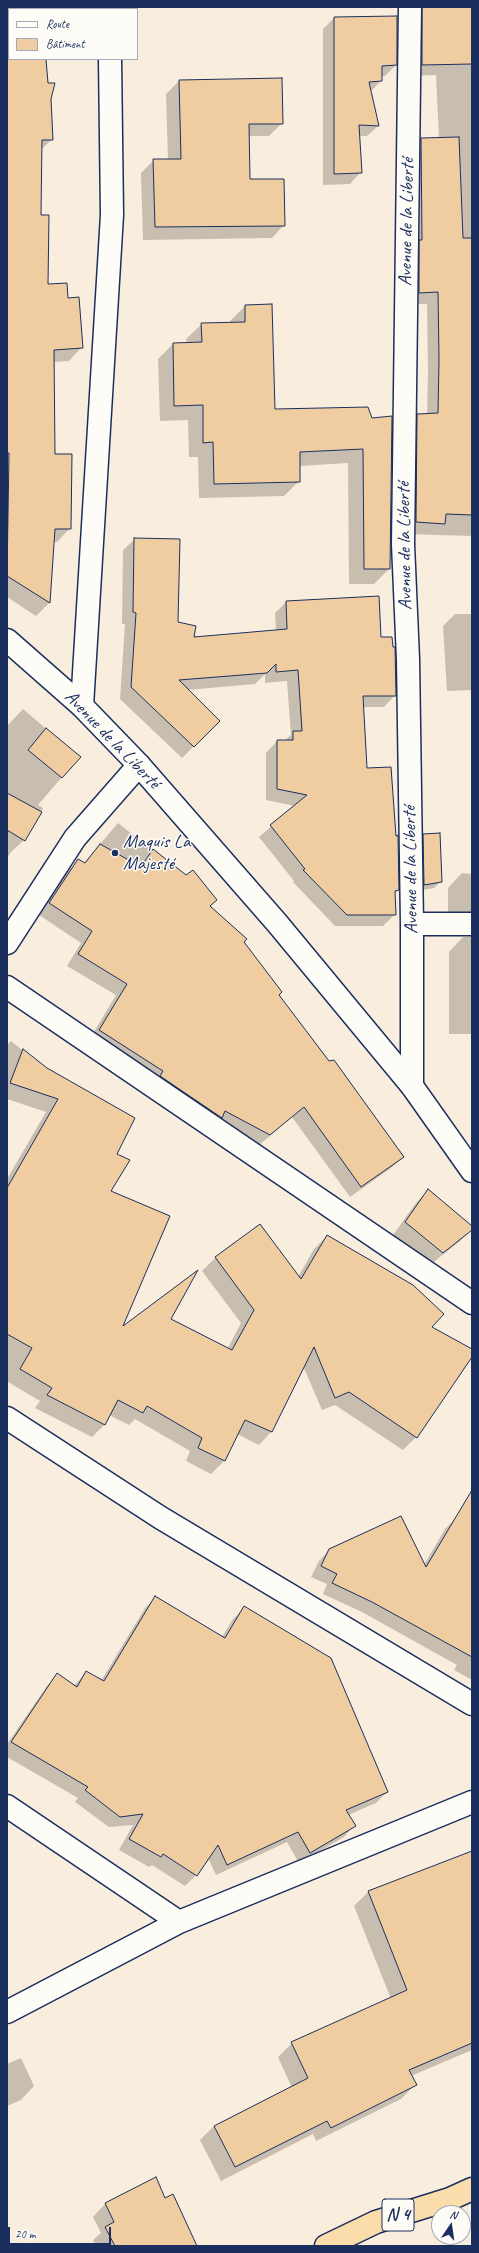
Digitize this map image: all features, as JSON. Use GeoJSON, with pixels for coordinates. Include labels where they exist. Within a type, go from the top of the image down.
{"type":"FeatureCollection","features":[{"type":"Feature","properties":{"kind":"highway","name":"N 4"},"geometry":{"type":"LineString","coordinates":[[326,2246],[376,2222],[450,2199],[472,2189]]}},
{"type":"Feature","properties":{"kind":"street","name":"Avenue de la Liberté"},"geometry":{"type":"LineString","coordinates":[[410,7],[403,544],[408,667],[412,924],[412,1086]]}},
{"type":"Feature","properties":{"kind":"street"},"geometry":{"type":"LineString","coordinates":[[82,706],[112,215],[110,60]]}},
{"type":"Feature","properties":{"kind":"street","name":"Avenue de la Liberté"},"geometry":{"type":"LineString","coordinates":[[7,640],[82,706],[139,766],[277,923],[412,1086],[472,1171]]}},
{"type":"Feature","properties":{"kind":"street"},"geometry":{"type":"LineString","coordinates":[[7,943],[75,838],[139,766]]}},
{"type":"Feature","properties":{"kind":"street"},"geometry":{"type":"LineString","coordinates":[[412,924],[472,924]]}},
{"type":"Feature","properties":{"kind":"street"},"geometry":{"type":"LineString","coordinates":[[7,987],[472,1303]]}},
{"type":"Feature","properties":{"kind":"street"},"geometry":{"type":"LineString","coordinates":[[7,1418],[161,1518],[472,1704]]}},
{"type":"Feature","properties":{"kind":"street"},"geometry":{"type":"LineString","coordinates":[[7,2012],[179,1922],[472,1802]]}},
{"type":"Feature","properties":{"kind":"street"},"geometry":{"type":"LineString","coordinates":[[7,1806],[179,1922]]}},
{"type":"Feature","properties":{"kind":"building"},"geometry":{"type":"Polygon","coordinates":[[[422,7],[472,7],[472,64],[422,65],[422,7]]]}},
{"type":"Feature","properties":{"kind":"building"},"geometry":{"type":"Polygon","coordinates":[[[397,16],[397,65],[382,66],[382,81],[369,82],[379,126],[359,125],[362,173],[334,174],[334,17],[397,16]]]}},
{"type":"Feature","properties":{"kind":"building"},"geometry":{"type":"Polygon","coordinates":[[[7,59],[46,60],[48,83],[55,83],[51,99],[53,140],[42,140],[41,215],[49,215],[48,284],[67,283],[68,298],[79,297],[83,348],[54,350],[55,454],[72,454],[71,529],[55,529],[50,603],[7,576],[9,453],[7,453],[7,59]]]}},
{"type":"Feature","properties":{"kind":"building"},"geometry":{"type":"Polygon","coordinates":[[[282,78],[283,124],[249,124],[250,179],[284,179],[285,226],[155,227],[153,159],[181,159],[179,80],[282,78]]]}},
{"type":"Feature","properties":{"kind":"building"},"geometry":{"type":"Polygon","coordinates":[[[459,137],[463,238],[472,238],[472,515],[446,514],[445,524],[416,522],[417,414],[438,413],[439,360],[438,292],[419,293],[419,240],[422,240],[421,138],[459,137]]]}},
{"type":"Feature","properties":{"kind":"building"},"geometry":{"type":"Polygon","coordinates":[[[272,304],[275,409],[368,407],[372,418],[392,416],[390,569],[364,569],[363,449],[300,452],[300,482],[214,484],[213,442],[203,443],[203,405],[174,406],[173,343],[202,342],[201,323],[245,322],[245,305],[272,304]]]}},
{"type":"Feature","properties":{"kind":"building"},"geometry":{"type":"Polygon","coordinates":[[[134,538],[180,539],[178,622],[196,626],[194,637],[287,629],[286,601],[379,596],[381,637],[392,637],[393,647],[395,647],[396,696],[363,696],[367,768],[391,767],[396,836],[398,835],[399,890],[395,891],[396,915],[347,915],[303,870],[305,869],[270,825],[307,795],[277,789],[277,740],[293,740],[293,731],[302,731],[298,670],[276,672],[276,664],[267,673],[179,680],[220,721],[194,747],[131,687],[136,613],[133,612],[134,538]]]}},
{"type":"Feature","properties":{"kind":"building"},"geometry":{"type":"Polygon","coordinates":[[[46,728],[81,757],[62,778],[28,750],[46,728]]]}},
{"type":"Feature","properties":{"kind":"building"},"geometry":{"type":"Polygon","coordinates":[[[7,793],[42,812],[25,841],[7,830],[7,793]]]}},
{"type":"Feature","properties":{"kind":"building"},"geometry":{"type":"Polygon","coordinates":[[[440,833],[442,882],[424,885],[423,834],[440,833]]]}},
{"type":"Feature","properties":{"kind":"building"},"geometry":{"type":"Polygon","coordinates":[[[100,844],[141,867],[153,849],[186,875],[193,870],[217,900],[210,906],[247,939],[244,942],[282,992],[279,995],[329,1061],[334,1060],[404,1157],[361,1187],[304,1107],[270,1135],[225,1111],[222,1118],[160,1076],[163,1071],[99,1030],[127,984],[78,954],[92,931],[49,903],[78,859],[85,863],[100,844]]]}},
{"type":"Feature","properties":{"kind":"building"},"geometry":{"type":"Polygon","coordinates":[[[23,1049],[47,1068],[135,1118],[117,1154],[130,1160],[111,1191],[170,1216],[123,1326],[198,1270],[171,1319],[232,1350],[254,1310],[215,1257],[260,1224],[301,1279],[327,1235],[413,1285],[444,1314],[432,1327],[472,1349],[472,1357],[417,1438],[349,1392],[335,1398],[314,1347],[272,1432],[245,1420],[225,1461],[198,1448],[202,1438],[147,1406],[143,1413],[118,1400],[105,1425],[47,1395],[52,1388],[20,1369],[32,1348],[7,1334],[7,1188],[58,1099],[10,1083],[23,1049]]]}},
{"type":"Feature","properties":{"kind":"building"},"geometry":{"type":"Polygon","coordinates":[[[428,1189],[472,1226],[472,1230],[443,1253],[405,1222],[428,1189]]]}},
{"type":"Feature","properties":{"kind":"building"},"geometry":{"type":"Polygon","coordinates":[[[472,1490],[472,1657],[372,1602],[332,1583],[337,1574],[321,1566],[329,1549],[401,1516],[426,1567],[472,1490]]]}},
{"type":"Feature","properties":{"kind":"building"},"geometry":{"type":"Polygon","coordinates":[[[155,1596],[225,1638],[244,1606],[331,1658],[388,1792],[346,1810],[356,1826],[310,1853],[298,1832],[227,1865],[218,1845],[197,1876],[163,1854],[161,1857],[129,1839],[143,1814],[120,1817],[85,1790],[88,1787],[11,1742],[57,1673],[77,1687],[86,1671],[104,1681],[155,1596]]]}},
{"type":"Feature","properties":{"kind":"building"},"geometry":{"type":"Polygon","coordinates":[[[472,1851],[472,2043],[409,2070],[417,2085],[331,2128],[327,2121],[235,2167],[214,2126],[308,2078],[291,2042],[407,1990],[368,1891],[472,1851]]]}},
{"type":"Feature","properties":{"kind":"building"},"geometry":{"type":"Polygon","coordinates":[[[156,2177],[165,2198],[173,2194],[197,2246],[115,2246],[105,2227],[114,2222],[105,2203],[156,2177]]]}},
{"type":"Feature","properties":{"kind":"place","name":"Maquis La Majesté"},"geometry":{"type":"Point","coordinates":[115,853]}}]}
